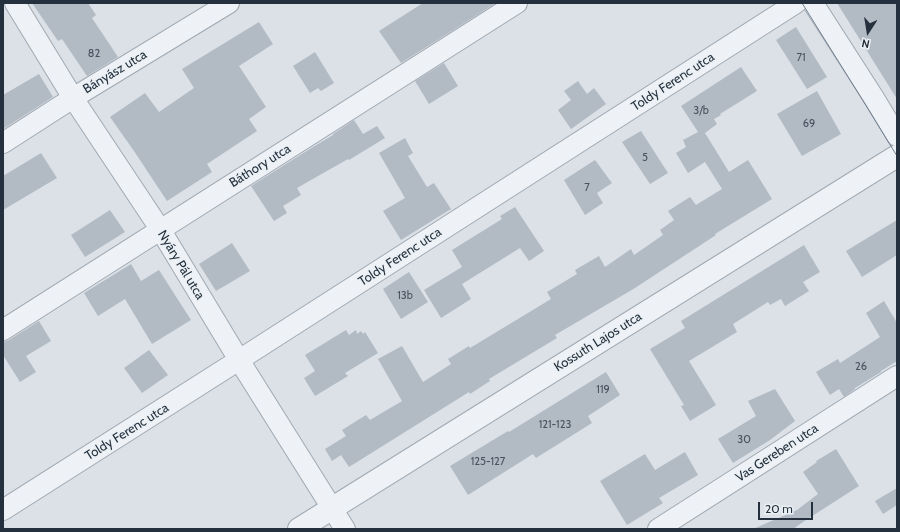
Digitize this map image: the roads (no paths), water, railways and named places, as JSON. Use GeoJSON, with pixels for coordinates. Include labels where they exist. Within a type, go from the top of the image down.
{"type":"FeatureCollection","features":[{"type":"Feature","properties":{"kind":"street","name":"Nyáry Pál utca"},"geometry":{"type":"LineString","coordinates":[[15,3],[73,98],[160,229],[239,360],[345,529]]}},
{"type":"Feature","properties":{"kind":"street","name":"Bányász utca"},"geometry":{"type":"LineString","coordinates":[[3,143],[73,98],[229,3]]}},
{"type":"Feature","properties":{"kind":"street","name":"Báthory utca"},"geometry":{"type":"LineString","coordinates":[[3,330],[517,3]]}},
{"type":"Feature","properties":{"kind":"street","name":"Toldy Ferenc utca"},"geometry":{"type":"LineString","coordinates":[[3,510],[796,3]]}},
{"type":"Feature","properties":{"kind":"street"},"geometry":{"type":"LineString","coordinates":[[813,3],[897,136]]}},
{"type":"Feature","properties":{"kind":"street","name":"Kossuth Lajos utca"},"geometry":{"type":"LineString","coordinates":[[299,529],[897,156]]}},
{"type":"Feature","properties":{"kind":"street","name":"Vas Gereben utca"},"geometry":{"type":"LineString","coordinates":[[658,529],[897,376]]}},
{"type":"Feature","properties":{"kind":"tram line"},"geometry":{"type":"LineString","coordinates":[[802,3],[897,156]]}}]}
